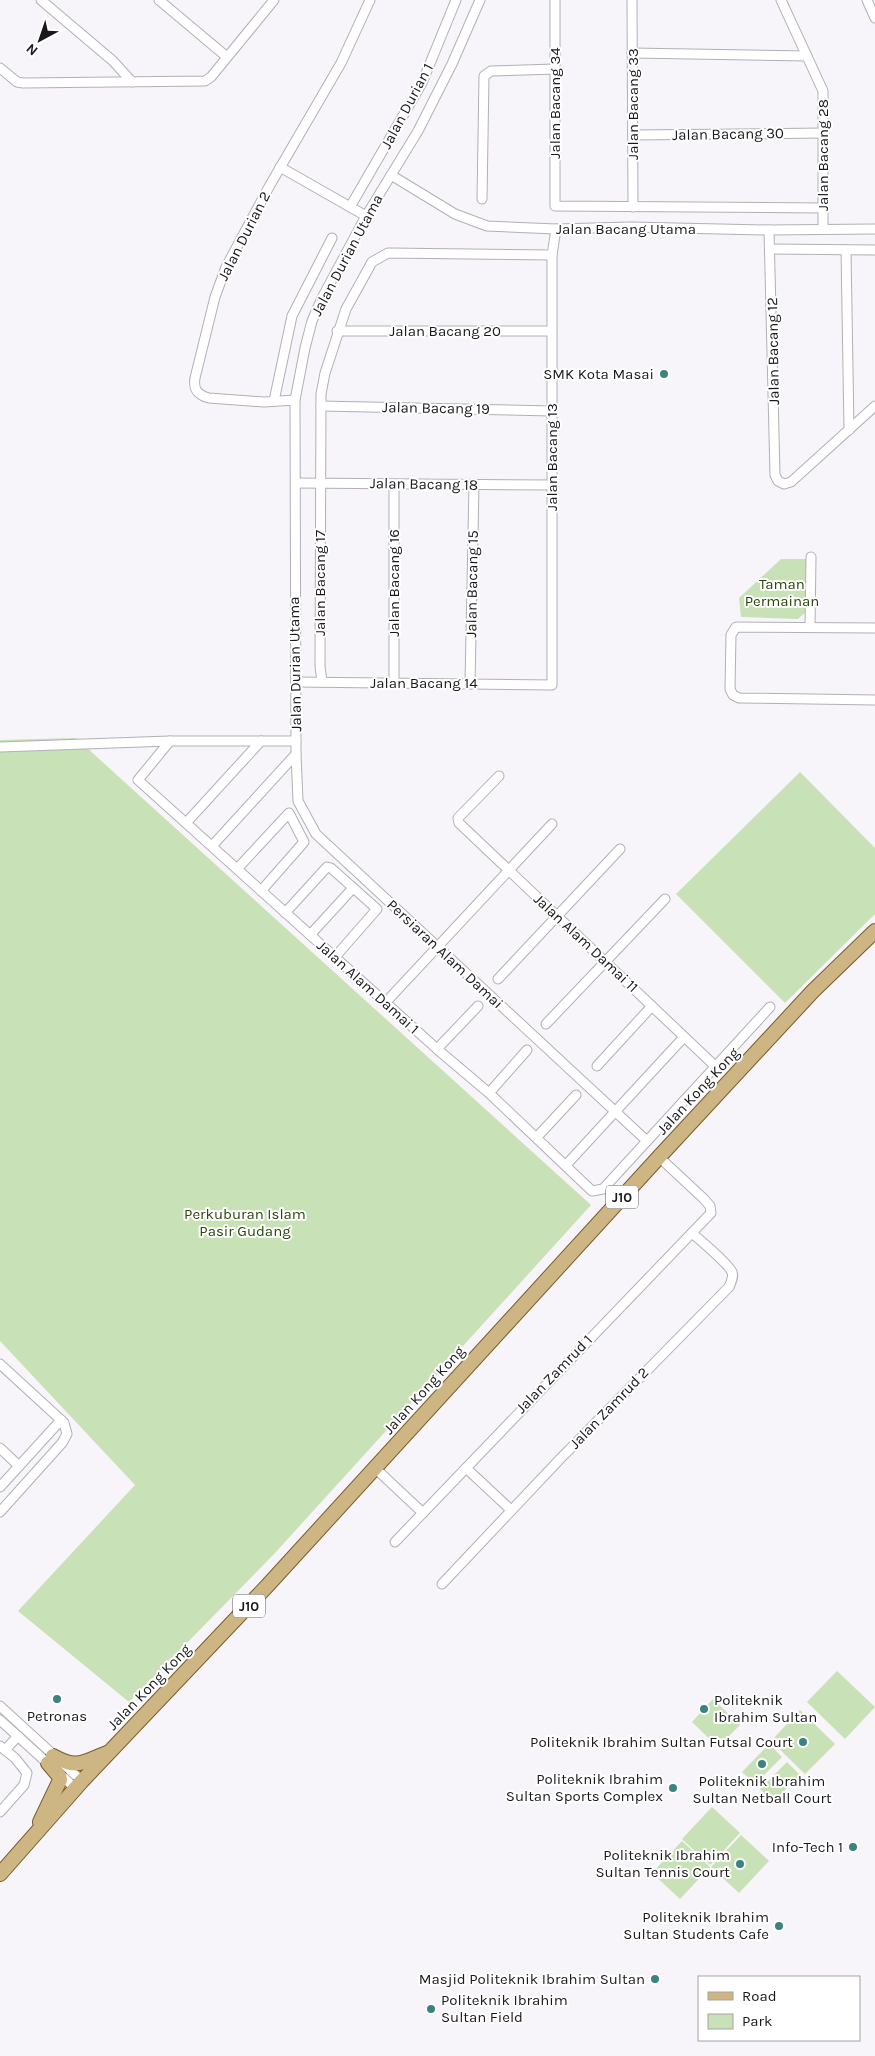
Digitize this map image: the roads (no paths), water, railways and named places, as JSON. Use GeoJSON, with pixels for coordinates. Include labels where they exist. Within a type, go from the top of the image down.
{"type":"FeatureCollection","features":[{"type":"Feature","properties":{"kind":"main road","name":"Jalan Kong Kong"},"geometry":{"type":"LineString","coordinates":[[0,1874],[79,1785],[268,1585],[659,1157],[813,992],[875,931]]}},
{"type":"Feature","properties":{"kind":"main road"},"geometry":{"type":"LineString","coordinates":[[51,1760],[74,1765],[110,1752]]}},
{"type":"Feature","properties":{"kind":"main road"},"geometry":{"type":"LineString","coordinates":[[30,1840],[59,1785],[59,1776],[51,1760]]}},
{"type":"Feature","properties":{"kind":"street"},"geometry":{"type":"LineString","coordinates":[[41,0],[113,61],[132,82]]}},
{"type":"Feature","properties":{"kind":"street"},"geometry":{"type":"LineString","coordinates":[[159,0],[227,57]]}},
{"type":"Feature","properties":{"kind":"street"},"geometry":{"type":"LineString","coordinates":[[0,68],[17,82],[22,83],[205,81],[211,77],[274,0]]}},
{"type":"Feature","properties":{"kind":"street","name":"Jalan Durian 2"},"geometry":{"type":"LineString","coordinates":[[295,400],[209,398],[201,396],[194,385],[220,280],[280,167],[341,63],[370,0]]}},
{"type":"Feature","properties":{"kind":"street","name":"Jalan Durian 1"},"geometry":{"type":"LineString","coordinates":[[350,207],[422,83],[456,0]]}},
{"type":"Feature","properties":{"kind":"street","name":"Jalan Durian Utama"},"geometry":{"type":"LineString","coordinates":[[296,741],[294,592],[295,400],[312,321],[322,298],[366,216],[418,131],[452,64],[480,0]]}},
{"type":"Feature","properties":{"kind":"street","name":"Jalan Bacang 34"},"geometry":{"type":"LineString","coordinates":[[556,0],[555,206],[633,207]]}},
{"type":"Feature","properties":{"kind":"street","name":"Jalan Bacang 33"},"geometry":{"type":"LineString","coordinates":[[632,0],[633,207]]}},
{"type":"Feature","properties":{"kind":"street","name":"Jalan Bacang 28"},"geometry":{"type":"LineString","coordinates":[[781,0],[823,92],[823,229]]}},
{"type":"Feature","properties":{"kind":"street"},"geometry":{"type":"LineString","coordinates":[[867,0],[875,18]]}},
{"type":"Feature","properties":{"kind":"street"},"geometry":{"type":"LineString","coordinates":[[632,53],[806,56]]}},
{"type":"Feature","properties":{"kind":"street"},"geometry":{"type":"LineString","coordinates":[[482,199],[484,76],[491,71],[555,69]]}},
{"type":"Feature","properties":{"kind":"street","name":"Jalan Bacang 30"},"geometry":{"type":"LineString","coordinates":[[632,135],[824,133]]}},
{"type":"Feature","properties":{"kind":"street"},"geometry":{"type":"LineString","coordinates":[[280,167],[366,216]]}},
{"type":"Feature","properties":{"kind":"street","name":"Jalan Bacang Utama"},"geometry":{"type":"LineString","coordinates":[[391,175],[434,202],[471,221],[487,226],[556,229],[631,227],[770,230],[875,229]]}},
{"type":"Feature","properties":{"kind":"street"},"geometry":{"type":"LineString","coordinates":[[633,207],[824,208]]}},
{"type":"Feature","properties":{"kind":"street","name":"Jalan Bacang 13"},"geometry":{"type":"LineString","coordinates":[[552,684],[552,255],[556,229]]}},
{"type":"Feature","properties":{"kind":"street","name":"Jalan Bacang 12"},"geometry":{"type":"LineString","coordinates":[[770,230],[776,473],[778,481],[784,484],[788,483],[849,430]]}},
{"type":"Feature","properties":{"kind":"street"},"geometry":{"type":"LineString","coordinates":[[274,401],[292,316],[332,238]]}},
{"type":"Feature","properties":{"kind":"street"},"geometry":{"type":"LineString","coordinates":[[770,249],[875,250]]}},
{"type":"Feature","properties":{"kind":"street"},"geometry":{"type":"LineString","coordinates":[[846,250],[849,430]]}},
{"type":"Feature","properties":{"kind":"street","name":"Jalan Bacang 17"},"geometry":{"type":"LineString","coordinates":[[322,682],[320,666],[321,406],[325,372],[346,308],[367,270],[379,256],[388,253],[552,255]]}},
{"type":"Feature","properties":{"kind":"street","name":"Jalan Bacang 20"},"geometry":{"type":"LineString","coordinates":[[337,331],[552,331]]}},
{"type":"Feature","properties":{"kind":"street","name":"Jalan Bacang 19"},"geometry":{"type":"LineString","coordinates":[[321,406],[552,411]]}},
{"type":"Feature","properties":{"kind":"street"},"geometry":{"type":"LineString","coordinates":[[849,430],[875,406]]}},
{"type":"Feature","properties":{"kind":"street","name":"Jalan Bacang 18"},"geometry":{"type":"LineString","coordinates":[[296,483],[552,485]]}},
{"type":"Feature","properties":{"kind":"street","name":"Jalan Bacang 16"},"geometry":{"type":"LineString","coordinates":[[394,484],[394,683]]}},
{"type":"Feature","properties":{"kind":"street","name":"Jalan Bacang 15"},"geometry":{"type":"LineString","coordinates":[[470,684],[474,484]]}},
{"type":"Feature","properties":{"kind":"street"},"geometry":{"type":"LineString","coordinates":[[810,627],[811,557]]}},
{"type":"Feature","properties":{"kind":"street"},"geometry":{"type":"LineString","coordinates":[[875,628],[736,627],[731,632],[730,689],[736,697],[875,700]]}},
{"type":"Feature","properties":{"kind":"street","name":"Jalan Bacang 14"},"geometry":{"type":"LineString","coordinates":[[296,682],[552,684]]}},
{"type":"Feature","properties":{"kind":"street"},"geometry":{"type":"LineString","coordinates":[[0,747],[170,741],[296,741]]}},
{"type":"Feature","properties":{"kind":"street","name":"Jalan Alam Damai 1"},"geometry":{"type":"LineString","coordinates":[[170,741],[138,780],[437,1049],[489,1093],[592,1191],[603,1189],[647,1141]]}},
{"type":"Feature","properties":{"kind":"street"},"geometry":{"type":"LineString","coordinates":[[186,823],[261,741]]}},
{"type":"Feature","properties":{"kind":"street","name":"Persiaran Alam Damai"},"geometry":{"type":"LineString","coordinates":[[296,741],[298,801],[316,834],[647,1141]]}},
{"type":"Feature","properties":{"kind":"street"},"geometry":{"type":"LineString","coordinates":[[212,846],[296,754]]}},
{"type":"Feature","properties":{"kind":"street","name":"Jalan Alam Damai 11"},"geometry":{"type":"LineString","coordinates":[[499,776],[458,818],[458,821],[715,1066]]}},
{"type":"Feature","properties":{"kind":"street"},"geometry":{"type":"LineString","coordinates":[[237,869],[289,813],[304,842],[261,891]]}},
{"type":"Feature","properties":{"kind":"street"},"geometry":{"type":"LineString","coordinates":[[386,1002],[552,824]]}},
{"type":"Feature","properties":{"kind":"street"},"geometry":{"type":"LineString","coordinates":[[498,979],[620,849]]}},
{"type":"Feature","properties":{"kind":"street"},"geometry":{"type":"LineString","coordinates":[[285,913],[327,867],[331,868],[377,909],[335,957]]}},
{"type":"Feature","properties":{"kind":"street"},"geometry":{"type":"LineString","coordinates":[[310,935],[353,888]]}},
{"type":"Feature","properties":{"kind":"street"},"geometry":{"type":"LineString","coordinates":[[546,1024],[665,899]]}},
{"type":"Feature","properties":{"kind":"street"},"geometry":{"type":"LineString","coordinates":[[437,1049],[478,1006]]}},
{"type":"Feature","properties":{"kind":"street"},"geometry":{"type":"LineString","coordinates":[[597,1066],[652,1006]]}},
{"type":"Feature","properties":{"kind":"street"},"geometry":{"type":"LineString","coordinates":[[647,1141],[770,1007]]}},
{"type":"Feature","properties":{"kind":"street"},"geometry":{"type":"LineString","coordinates":[[566,1165],[684,1037]]}},
{"type":"Feature","properties":{"kind":"street"},"geometry":{"type":"LineString","coordinates":[[489,1093],[527,1050]]}},
{"type":"Feature","properties":{"kind":"street"},"geometry":{"type":"LineString","coordinates":[[537,1137],[576,1095]]}},
{"type":"Feature","properties":{"kind":"street","name":"Jalan Zamrud 1"},"geometry":{"type":"LineString","coordinates":[[395,1542],[711,1213],[710,1206],[659,1157]]}},
{"type":"Feature","properties":{"kind":"street","name":"Jalan Zamrud 2"},"geometry":{"type":"LineString","coordinates":[[442,1584],[511,1510],[729,1286],[733,1280],[732,1272],[692,1233]]}},
{"type":"Feature","properties":{"kind":"street"},"geometry":{"type":"LineString","coordinates":[[0,1364],[61,1420],[67,1430],[65,1438],[0,1512]]}},
{"type":"Feature","properties":{"kind":"street"},"geometry":{"type":"LineString","coordinates":[[0,1487],[61,1420]]}},
{"type":"Feature","properties":{"kind":"street"},"geometry":{"type":"LineString","coordinates":[[0,1448],[19,1466]]}},
{"type":"Feature","properties":{"kind":"street"},"geometry":{"type":"LineString","coordinates":[[375,1468],[423,1513]]}},
{"type":"Feature","properties":{"kind":"street"},"geometry":{"type":"LineString","coordinates":[[466,1468],[511,1510]]}},
{"type":"Feature","properties":{"kind":"street"},"geometry":{"type":"LineString","coordinates":[[0,1706],[51,1760],[79,1785]]}},
{"type":"Feature","properties":{"kind":"street"},"geometry":{"type":"LineString","coordinates":[[0,1720],[51,1760]]}},
{"type":"Feature","properties":{"kind":"street"},"geometry":{"type":"LineString","coordinates":[[0,1812],[24,1785],[27,1772],[3,1748],[18,1736]]}},
{"type":"Feature","properties":{"kind":"place","name":"SMK Kota Masai"},"geometry":{"type":"Point","coordinates":[664,374]}},
{"type":"Feature","properties":{"kind":"place","name":"Petronas"},"geometry":{"type":"Point","coordinates":[57,1699]}},
{"type":"Feature","properties":{"kind":"place","name":"Politeknik Ibrahim Sultan"},"geometry":{"type":"Point","coordinates":[704,1709]}},
{"type":"Feature","properties":{"kind":"place","name":"Politeknik Ibrahim Sultan Futsal Court"},"geometry":{"type":"Point","coordinates":[803,1742]}},
{"type":"Feature","properties":{"kind":"place","name":"Politeknik Ibrahim Sultan Netball Court"},"geometry":{"type":"Point","coordinates":[762,1764]}},
{"type":"Feature","properties":{"kind":"place","name":"Politeknik Ibrahim Sultan Sports Complex"},"geometry":{"type":"Point","coordinates":[673,1788]}},
{"type":"Feature","properties":{"kind":"place","name":"Info-Tech 1"},"geometry":{"type":"Point","coordinates":[853,1847]}},
{"type":"Feature","properties":{"kind":"place","name":"Politeknik Ibrahim Sultan Tennis Court"},"geometry":{"type":"Point","coordinates":[740,1864]}},
{"type":"Feature","properties":{"kind":"place","name":"Politeknik Ibrahim Sultan Students Cafe"},"geometry":{"type":"Point","coordinates":[779,1926]}},
{"type":"Feature","properties":{"kind":"place","name":"Masjid Politeknik Ibrahim Sultan"},"geometry":{"type":"Point","coordinates":[655,1979]}},
{"type":"Feature","properties":{"kind":"place","name":"Politeknik Ibrahim Sultan Field"},"geometry":{"type":"Point","coordinates":[431,2009]}},
{"type":"Feature","properties":{"kind":"park label","name":"Taman Permainan"},"geometry":{"type":"Point","coordinates":[782,592]}},
{"type":"Feature","properties":{"kind":"park label","name":"Perkuburan Islam Pasir Gudang"},"geometry":{"type":"Point","coordinates":[245,1222]}}]}
